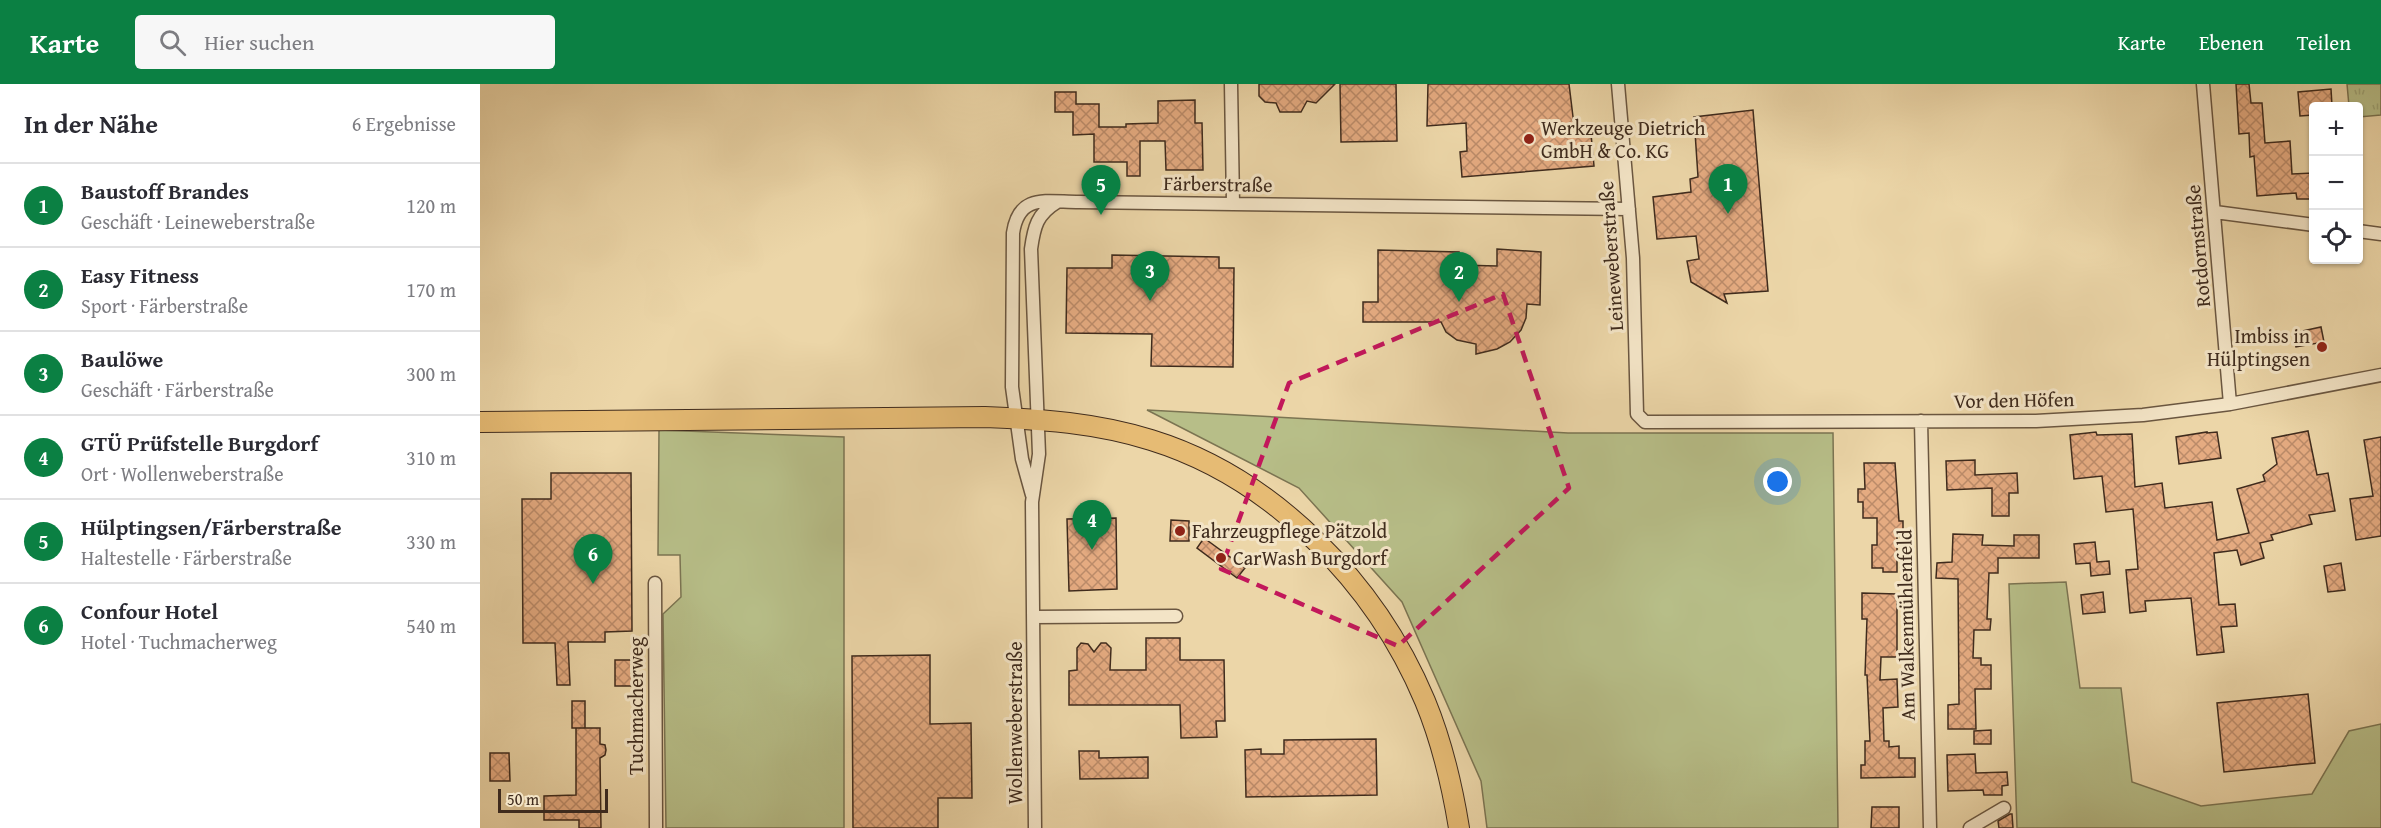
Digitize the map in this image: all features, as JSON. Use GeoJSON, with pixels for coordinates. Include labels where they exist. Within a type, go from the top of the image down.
{"type":"FeatureCollection","features":[{"type":"Feature","properties":{"kind":"main road"},"geometry":{"type":"LineString","coordinates":[[480,422],[1016,418],[1112,429],[1174,448],[1239,481],[1263,498],[1309,535],[1368,600],[1413,676],[1442,748],[1460,828]]}},
{"type":"Feature","properties":{"kind":"street"},"geometry":{"type":"LineString","coordinates":[[1231,84],[1233,203]]}},
{"type":"Feature","properties":{"kind":"street","name":"Leineweberstraße"},"geometry":{"type":"LineString","coordinates":[[1618,84],[1633,258],[1637,414],[1645,422]]}},
{"type":"Feature","properties":{"kind":"street","name":"Rotdornstraße"},"geometry":{"type":"LineString","coordinates":[[2203,84],[2230,404]]}},
{"type":"Feature","properties":{"kind":"street","name":"Färberstraße"},"geometry":{"type":"LineString","coordinates":[[1016,418],[1011,370],[1011,279],[1015,222],[1018,213],[1026,205],[1036,202],[1057,202],[1629,208]]}},
{"type":"Feature","properties":{"kind":"street","name":"Wollenweberstraße"},"geometry":{"type":"LineString","coordinates":[[1035,828],[1032,495],[1039,454],[1031,249],[1040,217],[1045,209],[1057,202]]}},
{"type":"Feature","properties":{"kind":"street"},"geometry":{"type":"LineString","coordinates":[[2215,212],[2309,224]]}},
{"type":"Feature","properties":{"kind":"street"},"geometry":{"type":"LineString","coordinates":[[2363,232],[2381,234]]}},
{"type":"Feature","properties":{"kind":"street","name":"Vor den Höfen"},"geometry":{"type":"LineString","coordinates":[[1645,422],[2045,421],[2143,415],[2230,404],[2381,375]]}},
{"type":"Feature","properties":{"kind":"street","name":"Wollenweberstraße"},"geometry":{"type":"LineString","coordinates":[[1016,418],[1022,459],[1032,495]]}},
{"type":"Feature","properties":{"kind":"street","name":"Am Walkenmühlenfeld"},"geometry":{"type":"LineString","coordinates":[[1921,421],[1930,828]]}},
{"type":"Feature","properties":{"kind":"street","name":"Tuchmacherweg"},"geometry":{"type":"LineString","coordinates":[[655,583],[656,828]]}},
{"type":"Feature","properties":{"kind":"street","name":"Wollenweberstraße"},"geometry":{"type":"LineString","coordinates":[[1034,617],[1176,616]]}},
{"type":"Feature","properties":{"kind":"street"},"geometry":{"type":"LineString","coordinates":[[1970,828],[2004,808]]}},
{"type":"Feature","properties":{"kind":"highlighted area"},"geometry":{"type":"Polygon","coordinates":[[[1503,294],[1569,488],[1398,646],[1221,569],[1289,383],[1503,294]]]}},
{"type":"Feature","properties":{"kind":"green space"},"geometry":{"type":"Polygon","coordinates":[[[2347,84],[2381,84],[2381,115],[2363,117],[2363,102],[2349,102],[2347,84]]]}},
{"type":"Feature","properties":{"kind":"green space"},"geometry":{"type":"Polygon","coordinates":[[[1147,410],[1568,433],[1833,433],[1838,828],[1487,828],[1481,781],[1402,602],[1299,488],[1147,410]]]}},
{"type":"Feature","properties":{"kind":"green space"},"geometry":{"type":"Polygon","coordinates":[[[659,430],[844,437],[844,828],[666,828],[663,614],[681,597],[680,555],[658,555],[659,430]]]}},
{"type":"Feature","properties":{"kind":"green space"},"geometry":{"type":"Polygon","coordinates":[[[2066,582],[2080,688],[2121,688],[2132,782],[2201,806],[2312,794],[2349,731],[2381,724],[2381,828],[2017,828],[2009,584],[2066,582]]]}},
{"type":"Feature","properties":{"kind":"building"},"geometry":{"type":"Polygon","coordinates":[[[1259,84],[1335,84],[1316,103],[1307,101],[1301,112],[1280,112],[1276,103],[1265,102],[1259,96],[1259,84]]]}},
{"type":"Feature","properties":{"kind":"building"},"geometry":{"type":"Polygon","coordinates":[[[1340,84],[1396,84],[1397,141],[1341,142],[1340,84]]]}},
{"type":"Feature","properties":{"kind":"building","name":"Werkzeuge Dietrich GmbH & Co. KG"},"geometry":{"type":"Polygon","coordinates":[[[1428,84],[1569,84],[1574,125],[1590,123],[1594,166],[1462,177],[1460,152],[1467,151],[1466,123],[1427,126],[1428,84]]]}},
{"type":"Feature","properties":{"kind":"building"},"geometry":{"type":"Polygon","coordinates":[[[2236,84],[2249,84],[2251,103],[2262,103],[2265,143],[2290,141],[2292,174],[2309,173],[2309,199],[2297,199],[2296,193],[2257,196],[2254,156],[2250,157],[2249,133],[2239,134],[2236,84]]]}},
{"type":"Feature","properties":{"kind":"building"},"geometry":{"type":"Polygon","coordinates":[[[2331,89],[2332,102],[2309,102],[2309,115],[2300,116],[2298,92],[2331,89]]]}},
{"type":"Feature","properties":{"kind":"building"},"geometry":{"type":"Polygon","coordinates":[[[1055,92],[1076,92],[1076,104],[1099,104],[1099,127],[1126,127],[1126,124],[1158,123],[1158,101],[1195,100],[1195,123],[1202,123],[1203,170],[1166,170],[1165,141],[1140,141],[1140,176],[1127,176],[1127,162],[1094,162],[1094,134],[1073,135],[1073,112],[1055,112],[1055,92]]]}},
{"type":"Feature","properties":{"kind":"building"},"geometry":{"type":"Polygon","coordinates":[[[1753,110],[1768,291],[1724,294],[1727,303],[1691,282],[1687,261],[1699,259],[1696,236],[1657,239],[1653,197],[1691,192],[1690,179],[1698,177],[1694,117],[1753,110]]]}},
{"type":"Feature","properties":{"kind":"building"},"geometry":{"type":"Polygon","coordinates":[[[1497,249],[1541,252],[1540,305],[1527,304],[1526,318],[1521,330],[1510,342],[1497,349],[1476,354],[1476,344],[1457,340],[1446,332],[1441,322],[1363,322],[1363,302],[1378,302],[1378,250],[1459,252],[1458,265],[1497,266],[1497,249]]]}},
{"type":"Feature","properties":{"kind":"building"},"geometry":{"type":"Polygon","coordinates":[[[1112,255],[1219,257],[1219,268],[1234,268],[1233,367],[1151,366],[1152,334],[1066,333],[1067,268],[1112,268],[1112,255]]]}},
{"type":"Feature","properties":{"kind":"building"},"geometry":{"type":"Polygon","coordinates":[[[2321,327],[2324,342],[2296,347],[2293,333],[2321,327]]]}},
{"type":"Feature","properties":{"kind":"building"},"geometry":{"type":"Polygon","coordinates":[[[2308,431],[2317,475],[2328,473],[2335,511],[2309,515],[2312,524],[2271,535],[2273,540],[2260,543],[2264,558],[2241,565],[2237,550],[2214,553],[2219,605],[2235,604],[2237,626],[2221,627],[2224,652],[2197,655],[2191,598],[2145,601],[2146,611],[2130,613],[2126,570],[2138,569],[2133,509],[2106,512],[2102,476],[2074,479],[2070,435],[2096,432],[2097,435],[2132,434],[2135,487],[2162,483],[2165,508],[2212,502],[2217,540],[2249,533],[2237,489],[2265,481],[2263,475],[2277,464],[2272,438],[2308,431]]]}},
{"type":"Feature","properties":{"kind":"building"},"geometry":{"type":"Polygon","coordinates":[[[2217,432],[2221,458],[2179,464],[2176,437],[2217,432]]]}},
{"type":"Feature","properties":{"kind":"building"},"geometry":{"type":"Polygon","coordinates":[[[2381,437],[2381,536],[2356,540],[2350,499],[2373,496],[2364,440],[2381,437]]]}},
{"type":"Feature","properties":{"kind":"building"},"geometry":{"type":"Polygon","coordinates":[[[1975,460],[1975,475],[2017,473],[2018,493],[2009,493],[2009,516],[1992,516],[1992,488],[1947,490],[1946,461],[1975,460]]]}},
{"type":"Feature","properties":{"kind":"building"},"geometry":{"type":"Polygon","coordinates":[[[1864,463],[1895,463],[1899,521],[1903,521],[1903,537],[1897,536],[1897,572],[1883,572],[1883,568],[1872,568],[1872,545],[1877,545],[1877,518],[1863,518],[1863,502],[1858,502],[1858,489],[1865,489],[1864,463]]]}},
{"type":"Feature","properties":{"kind":"building"},"geometry":{"type":"Polygon","coordinates":[[[551,473],[631,473],[632,631],[605,632],[605,642],[568,642],[570,685],[557,685],[555,643],[523,643],[522,499],[551,499],[551,473]]]}},
{"type":"Feature","properties":{"kind":"building"},"geometry":{"type":"Polygon","coordinates":[[[1116,518],[1117,589],[1069,591],[1067,519],[1116,518]]]}},
{"type":"Feature","properties":{"kind":"building","name":"Fahrzeugpflege Pätzold"},"geometry":{"type":"Polygon","coordinates":[[[1171,520],[1189,521],[1189,541],[1170,541],[1171,520]]]}},
{"type":"Feature","properties":{"kind":"building"},"geometry":{"type":"Polygon","coordinates":[[[1953,534],[1983,535],[1982,545],[2014,546],[2014,535],[2039,535],[2039,558],[1998,558],[1998,573],[1989,573],[1987,619],[1991,619],[1990,630],[1974,630],[1973,658],[1981,658],[1981,665],[1991,665],[1991,689],[1975,689],[1976,729],[1948,729],[1948,705],[1959,704],[1958,579],[1936,578],[1937,563],[1952,562],[1953,534]]]}},
{"type":"Feature","properties":{"kind":"building","name":"CarWash Burgdorf"},"geometry":{"type":"Polygon","coordinates":[[[1204,538],[1245,568],[1237,578],[1197,548],[1204,538]]]}},
{"type":"Feature","properties":{"kind":"building"},"geometry":{"type":"Polygon","coordinates":[[[2095,542],[2097,562],[2109,561],[2110,574],[2091,576],[2090,563],[2076,564],[2074,544],[2095,542]]]}},
{"type":"Feature","properties":{"kind":"building"},"geometry":{"type":"Polygon","coordinates":[[[2341,563],[2345,590],[2328,592],[2324,566],[2341,563]]]}},
{"type":"Feature","properties":{"kind":"building"},"geometry":{"type":"Polygon","coordinates":[[[2103,592],[2105,612],[2083,614],[2081,595],[2103,592]]]}},
{"type":"Feature","properties":{"kind":"building"},"geometry":{"type":"Polygon","coordinates":[[[1862,593],[1897,594],[1897,657],[1881,657],[1880,680],[1897,679],[1898,707],[1883,708],[1884,741],[1889,741],[1889,747],[1899,746],[1899,758],[1915,758],[1915,777],[1861,778],[1861,765],[1865,765],[1865,741],[1870,741],[1867,675],[1865,675],[1867,619],[1862,619],[1862,593]]]}},
{"type":"Feature","properties":{"kind":"building"},"geometry":{"type":"Polygon","coordinates":[[[1146,638],[1180,638],[1180,660],[1224,660],[1225,721],[1216,721],[1217,737],[1181,738],[1180,705],[1069,705],[1069,671],[1077,670],[1077,648],[1081,643],[1088,644],[1094,652],[1101,643],[1106,643],[1111,648],[1110,670],[1146,670],[1146,638]]]}},
{"type":"Feature","properties":{"kind":"building"},"geometry":{"type":"Polygon","coordinates":[[[930,655],[930,724],[971,723],[972,798],[938,798],[938,828],[853,828],[852,656],[930,655]]]}},
{"type":"Feature","properties":{"kind":"building"},"geometry":{"type":"Polygon","coordinates":[[[615,660],[638,660],[638,686],[615,686],[615,660]]]}},
{"type":"Feature","properties":{"kind":"building"},"geometry":{"type":"Polygon","coordinates":[[[2308,694],[2315,763],[2224,772],[2217,703],[2308,694]]]}},
{"type":"Feature","properties":{"kind":"building"},"geometry":{"type":"Polygon","coordinates":[[[572,701],[585,701],[585,728],[572,728],[572,701]]]}},
{"type":"Feature","properties":{"kind":"building"},"geometry":{"type":"Polygon","coordinates":[[[576,728],[600,728],[600,744],[605,745],[605,755],[600,758],[601,828],[579,828],[579,820],[544,820],[544,796],[576,795],[576,728]]]}},
{"type":"Feature","properties":{"kind":"building"},"geometry":{"type":"Polygon","coordinates":[[[1991,730],[1991,744],[1974,744],[1974,731],[1991,730]]]}},
{"type":"Feature","properties":{"kind":"building"},"geometry":{"type":"Polygon","coordinates":[[[1376,739],[1377,795],[1246,797],[1245,750],[1261,749],[1261,754],[1284,754],[1284,740],[1376,739]]]}},
{"type":"Feature","properties":{"kind":"building"},"geometry":{"type":"Polygon","coordinates":[[[1079,751],[1099,751],[1099,758],[1148,757],[1148,778],[1080,779],[1079,751]]]}},
{"type":"Feature","properties":{"kind":"building"},"geometry":{"type":"Polygon","coordinates":[[[490,753],[509,753],[510,781],[490,781],[490,753]]]}},
{"type":"Feature","properties":{"kind":"building"},"geometry":{"type":"Polygon","coordinates":[[[1975,754],[1976,773],[2007,772],[2008,785],[2002,786],[2002,795],[1984,795],[1983,790],[1948,791],[1947,755],[1975,754]]]}},
{"type":"Feature","properties":{"kind":"building"},"geometry":{"type":"Polygon","coordinates":[[[1872,807],[1899,807],[1899,828],[1871,828],[1872,807]]]}},
{"type":"Feature","properties":{"kind":"building"},"geometry":{"type":"Polygon","coordinates":[[[2012,814],[2013,828],[1999,828],[1998,821],[2012,814]]]}},
{"type":"Feature","properties":{"kind":"place","name":"Werkzeuge Dietrich GmbH & Co. KG"},"geometry":{"type":"Point","coordinates":[1529,139]}},
{"type":"Feature","properties":{"kind":"place","name":"Baustoff Brandes"},"geometry":{"type":"Point","coordinates":[1728,214]}},
{"type":"Feature","properties":{"kind":"place","name":"Hülptingsen/Färberstraße"},"geometry":{"type":"Point","coordinates":[1101,215]}},
{"type":"Feature","properties":{"kind":"place","name":"Baulöwe"},"geometry":{"type":"Point","coordinates":[1150,301]}},
{"type":"Feature","properties":{"kind":"place","name":"Easy Fitness"},"geometry":{"type":"Point","coordinates":[1459,302]}},
{"type":"Feature","properties":{"kind":"place","name":"Imbiss in Hülptingsen"},"geometry":{"type":"Point","coordinates":[2322,347]}},
{"type":"Feature","properties":{"kind":"place","name":"Fahrzeugpflege Pätzold"},"geometry":{"type":"Point","coordinates":[1180,531]}},
{"type":"Feature","properties":{"kind":"place","name":"GTÜ Prüfstelle Burgdorf"},"geometry":{"type":"Point","coordinates":[1092,550]}},
{"type":"Feature","properties":{"kind":"place","name":"CarWash Burgdorf"},"geometry":{"type":"Point","coordinates":[1221,558]}},
{"type":"Feature","properties":{"kind":"place","name":"Confour Hotel"},"geometry":{"type":"Point","coordinates":[593,584]}}]}
